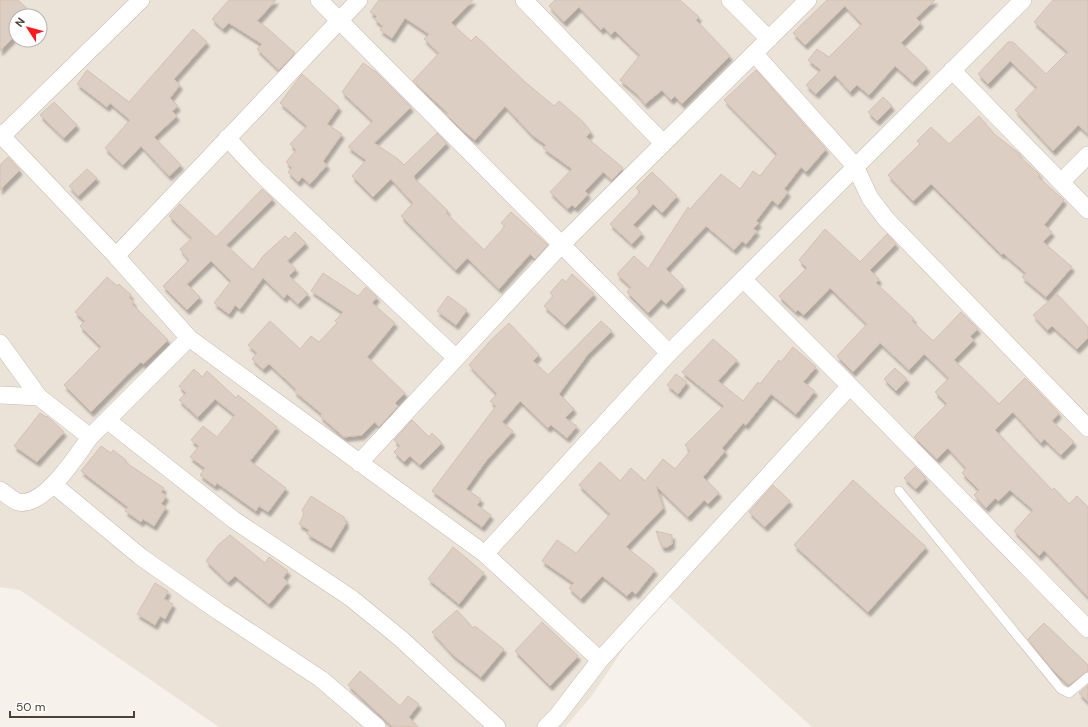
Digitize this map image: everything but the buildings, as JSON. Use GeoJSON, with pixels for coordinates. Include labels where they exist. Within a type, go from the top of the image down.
{"type":"FeatureCollection","features":[{"type":"Feature","properties":{"kind":"street"},"geometry":{"type":"LineString","coordinates":[[141,0],[1,135],[116,256],[189,338],[485,554],[600,660]]}},
{"type":"Feature","properties":{"kind":"street"},"geometry":{"type":"LineString","coordinates":[[319,0],[669,353]]}},
{"type":"Feature","properties":{"kind":"street"},"geometry":{"type":"LineString","coordinates":[[116,256],[338,20],[359,0]]}},
{"type":"Feature","properties":{"kind":"street"},"geometry":{"type":"LineString","coordinates":[[524,0],[663,143]]}},
{"type":"Feature","properties":{"kind":"street"},"geometry":{"type":"LineString","coordinates":[[730,0],[769,39]]}},
{"type":"Feature","properties":{"kind":"street"},"geometry":{"type":"LineString","coordinates":[[359,462],[561,245],[808,0]]}},
{"type":"Feature","properties":{"kind":"street"},"geometry":{"type":"LineString","coordinates":[[485,554],[669,353],[1022,0]]}},
{"type":"Feature","properties":{"kind":"street"},"geometry":{"type":"LineString","coordinates":[[754,54],[855,166],[870,198],[886,219],[1088,428]]}},
{"type":"Feature","properties":{"kind":"street"},"geometry":{"type":"LineString","coordinates":[[952,70],[1088,210]]}},
{"type":"Feature","properties":{"kind":"street"},"geometry":{"type":"LineString","coordinates":[[227,138],[264,176],[456,358]]}},
{"type":"Feature","properties":{"kind":"street"},"geometry":{"type":"LineString","coordinates":[[1061,182],[1088,155]]}},
{"type":"Feature","properties":{"kind":"street"},"geometry":{"type":"LineString","coordinates":[[743,279],[1088,629]]}},
{"type":"Feature","properties":{"kind":"street"},"geometry":{"type":"LineString","coordinates":[[0,490],[17,502],[28,502],[54,485],[90,437],[189,338]]}},
{"type":"Feature","properties":{"kind":"street"},"geometry":{"type":"LineString","coordinates":[[0,343],[39,397],[90,437]]}},
{"type":"Feature","properties":{"kind":"street"},"geometry":{"type":"LineString","coordinates":[[546,727],[557,716],[600,660],[850,386]]}},
{"type":"Feature","properties":{"kind":"street"},"geometry":{"type":"LineString","coordinates":[[0,395],[39,397]]}},
{"type":"Feature","properties":{"kind":"street"},"geometry":{"type":"LineString","coordinates":[[107,420],[234,520],[351,598],[400,638],[497,727]]}},
{"type":"Feature","properties":{"kind":"street"},"geometry":{"type":"LineString","coordinates":[[54,485],[141,557],[218,611],[321,679],[377,727]]}},
{"type":"Feature","properties":{"kind":"lane"},"geometry":{"type":"LineString","coordinates":[[899,491],[1061,689],[1069,693],[1088,677]]}},
{"type":"Feature","properties":{"kind":"shaded area"},"geometry":{"type":"Polygon","coordinates":[[[0,0],[1088,0],[1088,727],[812,727],[669,597],[641,622],[591,697],[565,727],[219,727],[20,590],[0,587],[0,0]]]}}]}
